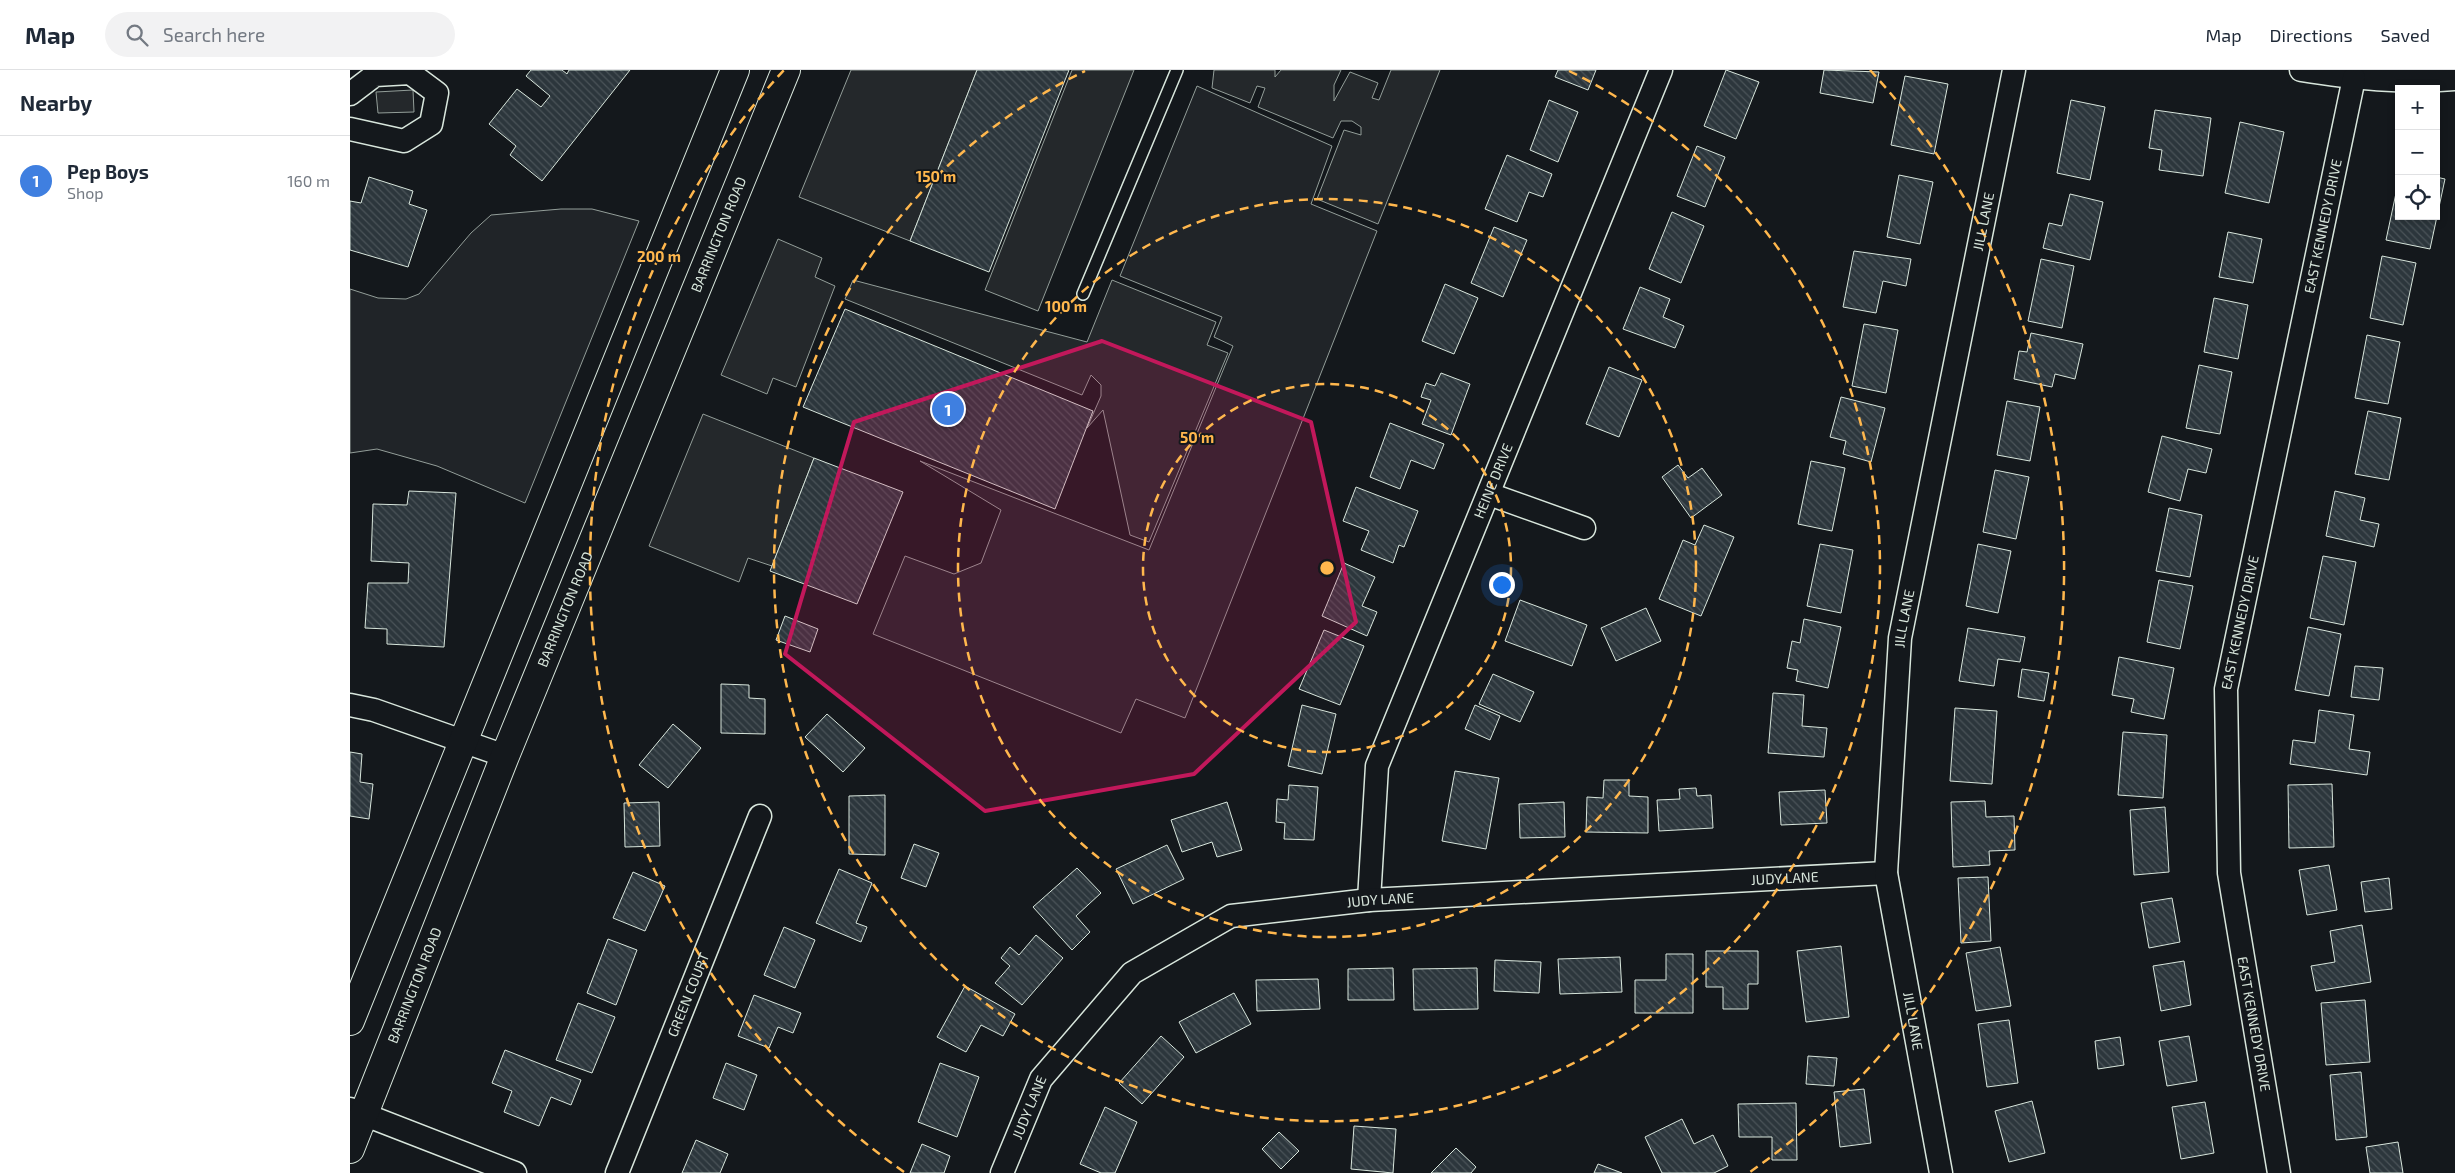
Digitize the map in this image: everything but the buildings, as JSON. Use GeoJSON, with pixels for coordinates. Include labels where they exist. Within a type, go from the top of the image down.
{"type":"FeatureCollection","features":[{"type":"Feature","properties":{"kind":"main road"},"geometry":{"type":"LineString","coordinates":[[350,1021],[465,741],[735,70]]}},
{"type":"Feature","properties":{"kind":"main road","name":"BARRINGTON ROAD"},"geometry":{"type":"LineString","coordinates":[[350,1149],[357,1112],[786,70]]}},
{"type":"Feature","properties":{"kind":"street","name":"HEINE DRIVE"},"geometry":{"type":"LineString","coordinates":[[1369,900],[1377,766],[1490,494],[1661,70]]}},
{"type":"Feature","properties":{"kind":"street","name":"JILL LANE"},"geometry":{"type":"LineString","coordinates":[[1941,1173],[1886,873],[1900,638],[2014,70]]}},
{"type":"Feature","properties":{"kind":"street"},"geometry":{"type":"LineString","coordinates":[[2301,70],[2354,78],[2455,79]]}},
{"type":"Feature","properties":{"kind":"street"},"geometry":{"type":"LineString","coordinates":[[350,94],[375,75],[410,73],[437,93],[432,124],[404,141],[350,129]]}},
{"type":"Feature","properties":{"kind":"street","name":"EAST KENNEDY DRIVE"},"geometry":{"type":"LineString","coordinates":[[2279,1173],[2229,873],[2226,689],[2354,78]]}},
{"type":"Feature","properties":{"kind":"street"},"geometry":{"type":"LineString","coordinates":[[1490,494],[1584,528]]}},
{"type":"Feature","properties":{"kind":"street"},"geometry":{"type":"LineString","coordinates":[[350,705],[374,710],[505,756]]}},
{"type":"Feature","properties":{"kind":"street","name":"GREEN COURT"},"geometry":{"type":"LineString","coordinates":[[617,1173],[760,816]]}},
{"type":"Feature","properties":{"kind":"street","name":"JUDY LANE"},"geometry":{"type":"LineString","coordinates":[[1002,1173],[1041,1079],[1132,972],[1231,916],[1369,900],[1886,873]]}},
{"type":"Feature","properties":{"kind":"street"},"geometry":{"type":"LineString","coordinates":[[357,1112],[515,1173]]}},
{"type":"Feature","properties":{"kind":"lane"},"geometry":{"type":"LineString","coordinates":[[1083,294],[1176,70]]}},
{"type":"Feature","properties":{"kind":"highlighted area"},"geometry":{"type":"Polygon","coordinates":[[[1102,341],[1311,422],[1356,622],[1194,774],[985,811],[785,654],[854,422],[1102,341]]]}},
{"type":"Feature","properties":{"kind":"shaded area"},"geometry":{"type":"Polygon","coordinates":[[[851,70],[977,70],[910,241],[799,197],[851,70]]]}},
{"type":"Feature","properties":{"kind":"shaded area"},"geometry":{"type":"Polygon","coordinates":[[[1072,70],[1134,70],[1038,311],[985,290],[1072,70]]]}},
{"type":"Feature","properties":{"kind":"shaded area"},"geometry":{"type":"Polygon","coordinates":[[[1214,70],[1275,70],[1275,77],[1281,70],[1341,70],[1334,85],[1334,101],[1350,72],[1378,83],[1372,98],[1379,100],[1391,70],[1440,70],[1378,224],[1317,199],[1344,130],[1361,135],[1361,127],[1352,121],[1341,121],[1333,138],[1258,107],[1265,88],[1257,86],[1250,103],[1212,88],[1214,70]]]}},
{"type":"Feature","properties":{"kind":"shaded area"},"geometry":{"type":"Polygon","coordinates":[[[1197,86],[1332,146],[1311,204],[1377,231],[1185,718],[1136,699],[1121,733],[873,634],[905,556],[954,574],[981,563],[1001,510],[920,461],[1149,550],[1233,346],[1214,337],[1222,317],[1120,276],[1197,86]]]}},
{"type":"Feature","properties":{"kind":"shaded area"},"geometry":{"type":"Polygon","coordinates":[[[413,90],[414,112],[378,113],[376,92],[413,90]]]}},
{"type":"Feature","properties":{"kind":"shaded area"},"geometry":{"type":"Polygon","coordinates":[[[561,209],[592,209],[639,221],[525,503],[437,466],[377,449],[350,453],[350,289],[378,298],[406,299],[419,294],[471,233],[491,215],[561,209]]]}},
{"type":"Feature","properties":{"kind":"shaded area"},"geometry":{"type":"Polygon","coordinates":[[[778,239],[822,258],[815,277],[835,286],[796,387],[773,378],[767,394],[721,375],[778,239]]]}},
{"type":"Feature","properties":{"kind":"shaded area"},"geometry":{"type":"Polygon","coordinates":[[[853,280],[1087,342],[1112,280],[1216,322],[1207,345],[1228,353],[1149,542],[1130,535],[1103,410],[1087,428],[1101,396],[1101,385],[1091,375],[1082,395],[845,299],[853,280]]]}},
{"type":"Feature","properties":{"kind":"shaded area"},"geometry":{"type":"Polygon","coordinates":[[[703,414],[814,458],[772,566],[748,558],[739,582],[649,546],[703,414]]]}},
{"type":"Feature","properties":{"kind":"place","name":"Pep Boys"},"geometry":{"type":"Point","coordinates":[948,409]}}]}
